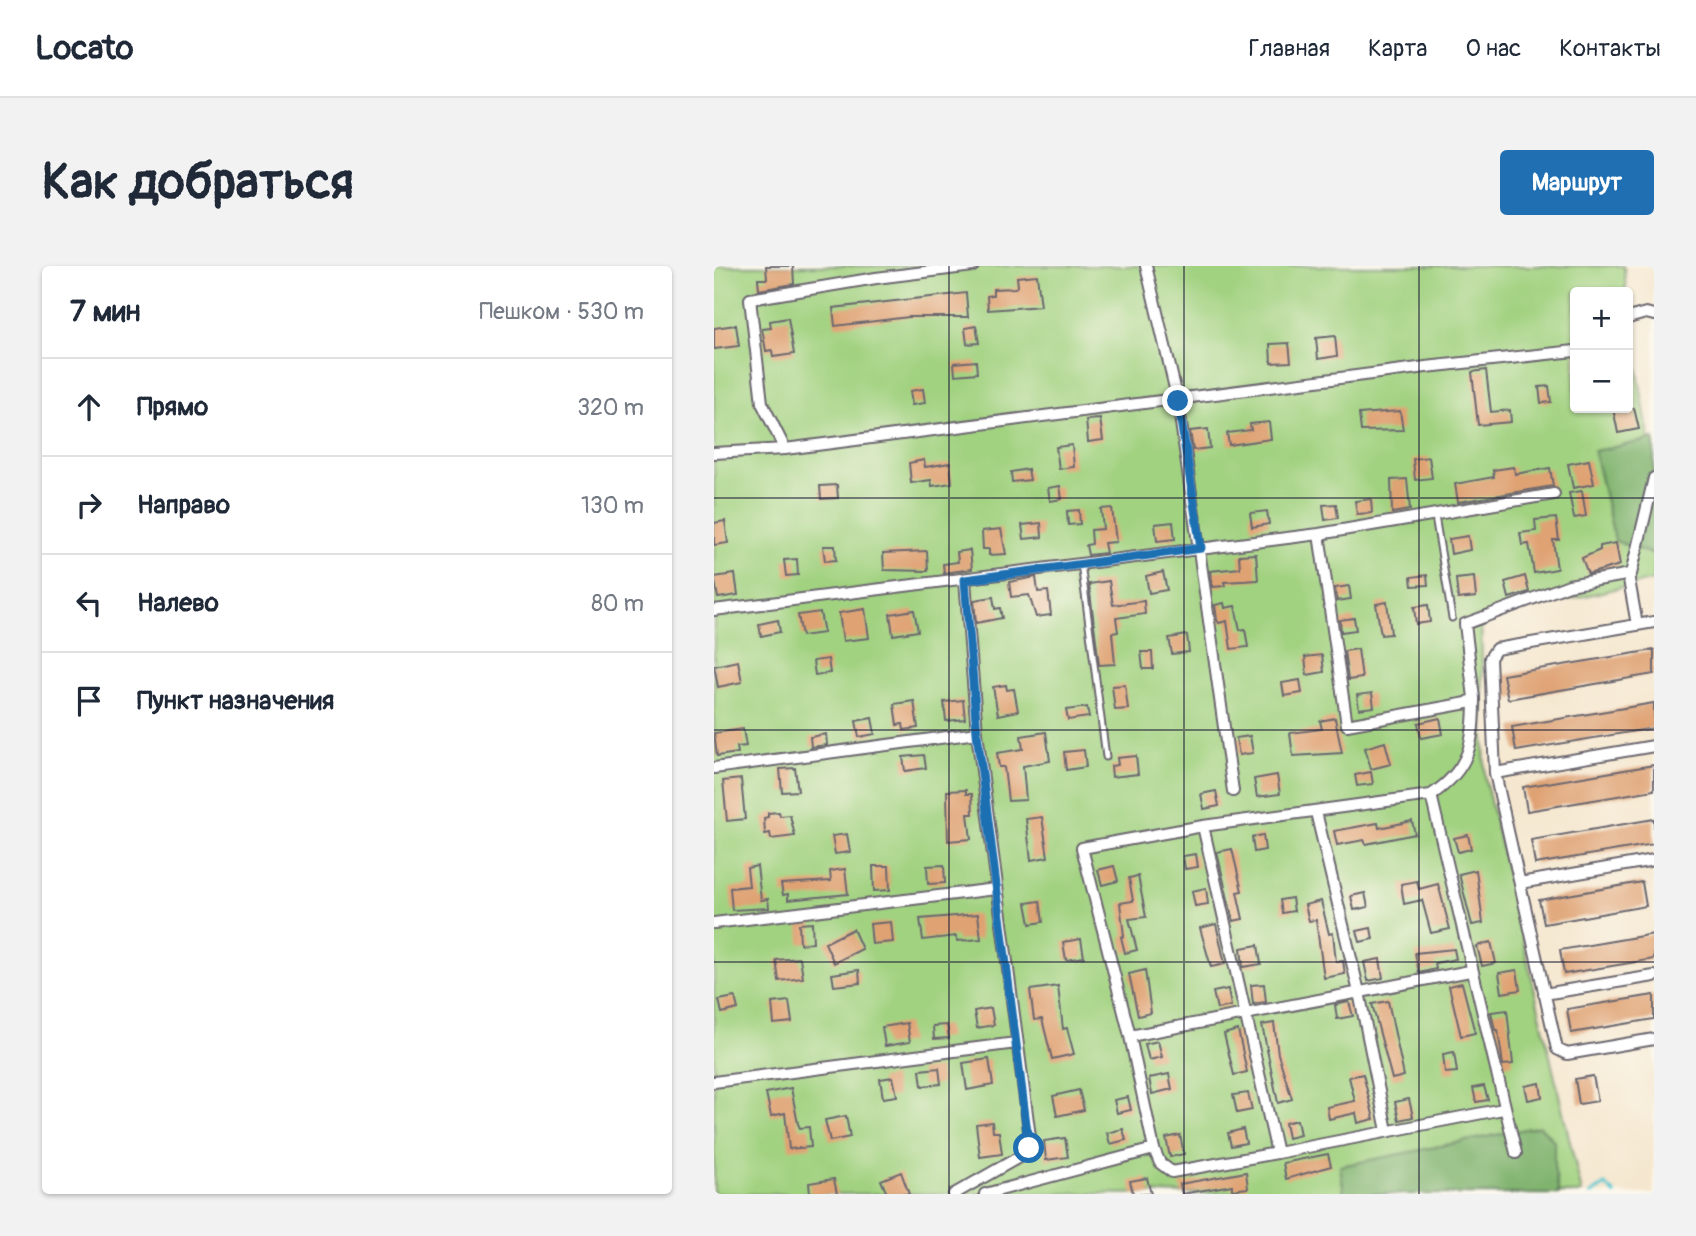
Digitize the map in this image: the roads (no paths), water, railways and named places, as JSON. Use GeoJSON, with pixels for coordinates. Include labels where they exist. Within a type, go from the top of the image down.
{"type":"FeatureCollection","features":[{"type":"Feature","properties":{"kind":"street"},"geometry":{"type":"LineString","coordinates":[[785,449],[762,403],[750,299],[875,272],[973,266]]}},
{"type":"Feature","properties":{"kind":"street"},"geometry":{"type":"LineString","coordinates":[[1146,266],[1178,401],[1201,548],[1233,791]]}},
{"type":"Feature","properties":{"kind":"street"},"geometry":{"type":"LineString","coordinates":[[1633,317],[1646,313],[1654,315]]}},
{"type":"Feature","properties":{"kind":"street"},"geometry":{"type":"LineString","coordinates":[[714,453],[785,449],[1178,401],[1426,367],[1570,352]]}},
{"type":"Feature","properties":{"kind":"street"},"geometry":{"type":"LineString","coordinates":[[1503,1109],[1172,1172],[1160,1163],[1154,1149],[1130,1036],[1082,848],[1203,826],[1431,795],[1453,780],[1469,752],[1474,698],[1465,624],[1569,585],[1631,574],[1654,478]]}},
{"type":"Feature","properties":{"kind":"street"},"geometry":{"type":"LineString","coordinates":[[714,610],[900,584],[965,580],[1319,534],[1554,494]]}},
{"type":"Feature","properties":{"kind":"street"},"geometry":{"type":"LineString","coordinates":[[1319,534],[1347,725],[1467,703],[1474,698]]}},
{"type":"Feature","properties":{"kind":"street"},"geometry":{"type":"LineString","coordinates":[[1628,574],[1637,625]]}},
{"type":"Feature","properties":{"kind":"street"},"geometry":{"type":"LineString","coordinates":[[954,1194],[1021,1156],[1029,1148],[977,733],[965,580]]}},
{"type":"Feature","properties":{"kind":"street"},"geometry":{"type":"LineString","coordinates":[[1654,622],[1496,649],[1490,654],[1495,773],[1555,1044],[1563,1054],[1654,1039]]}},
{"type":"Feature","properties":{"kind":"street"},"geometry":{"type":"LineString","coordinates":[[714,768],[977,733]]}},
{"type":"Feature","properties":{"kind":"street"},"geometry":{"type":"LineString","coordinates":[[1495,773],[1654,746]]}},
{"type":"Feature","properties":{"kind":"street"},"geometry":{"type":"LineString","coordinates":[[1431,795],[1470,971],[1516,1153]]}},
{"type":"Feature","properties":{"kind":"street"},"geometry":{"type":"LineString","coordinates":[[1316,812],[1359,992],[1387,1131]]}},
{"type":"Feature","properties":{"kind":"street"},"geometry":{"type":"LineString","coordinates":[[1203,826],[1277,1153]]}},
{"type":"Feature","properties":{"kind":"street"},"geometry":{"type":"LineString","coordinates":[[1520,883],[1654,860]]}},
{"type":"Feature","properties":{"kind":"street"},"geometry":{"type":"LineString","coordinates":[[714,923],[996,889]]}},
{"type":"Feature","properties":{"kind":"street"},"geometry":{"type":"LineString","coordinates":[[1130,1036],[1470,971]]}},
{"type":"Feature","properties":{"kind":"street"},"geometry":{"type":"LineString","coordinates":[[1544,994],[1654,976]]}},
{"type":"Feature","properties":{"kind":"street"},"geometry":{"type":"LineString","coordinates":[[714,1082],[1016,1043]]}},
{"type":"Feature","properties":{"kind":"street"},"geometry":{"type":"LineString","coordinates":[[985,1194],[1154,1149]]}},
{"type":"Feature","properties":{"kind":"lane"},"geometry":{"type":"LineString","coordinates":[[1435,516],[1452,618]]}},
{"type":"Feature","properties":{"kind":"lane"},"geometry":{"type":"LineString","coordinates":[[1081,563],[1106,757]]}},
{"type":"Feature","properties":{"kind":"waterway"},"geometry":{"type":"LineString","coordinates":[[1591,1194],[1605,1185],[1615,1194]]}}]}
